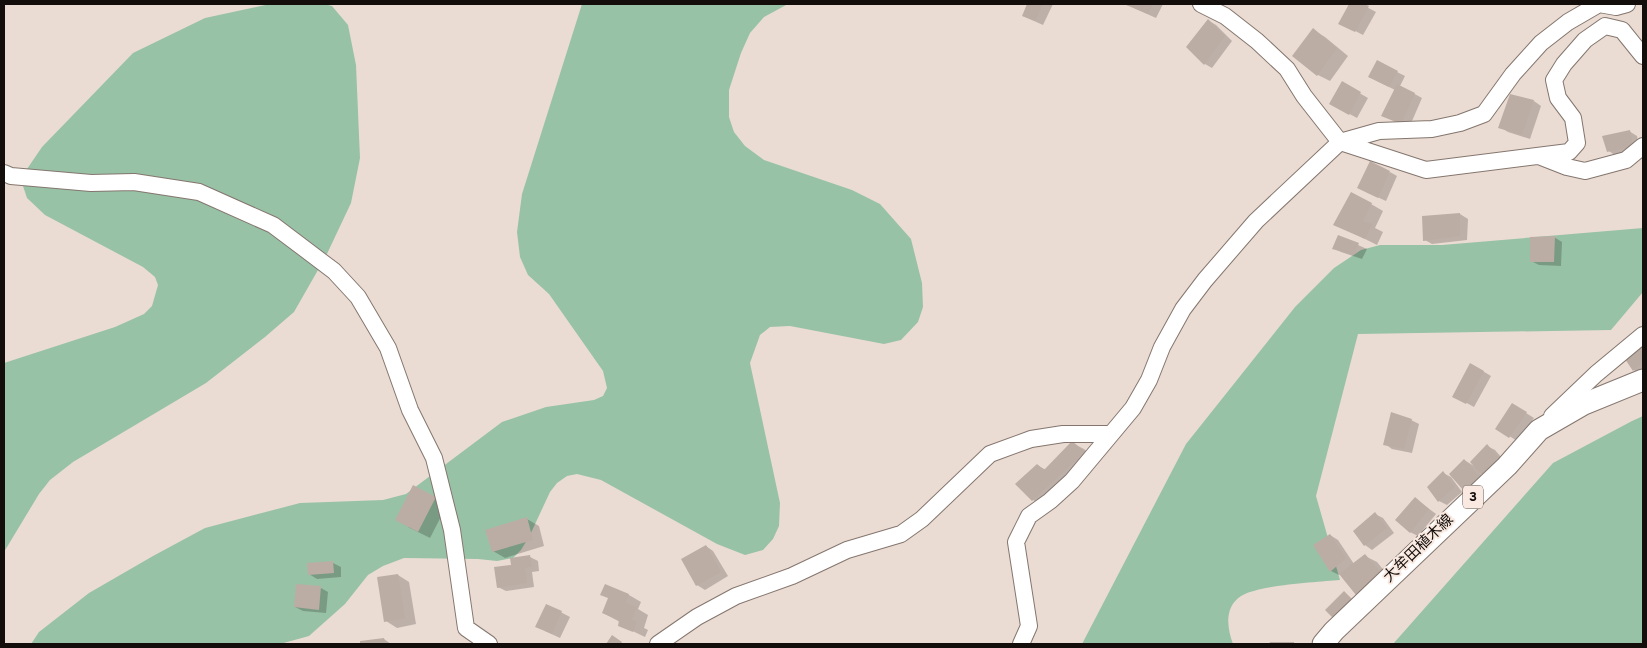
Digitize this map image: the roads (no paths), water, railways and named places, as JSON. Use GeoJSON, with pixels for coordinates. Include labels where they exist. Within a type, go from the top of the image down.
{"type":"FeatureCollection","features":[{"type":"Feature","properties":{"kind":"main road","name":"大牟田植木線"},"geometry":{"type":"LineString","coordinates":[[1323,644],[1418,549],[1507,466],[1540,430],[1584,404],[1643,380]]}},
{"type":"Feature","properties":{"kind":"street"},"geometry":{"type":"LineString","coordinates":[[1201,4],[1228,10],[1287,69],[1304,96],[1340,142],[1426,170],[1569,152],[1576,143],[1573,118],[1558,98],[1554,80],[1564,64],[1585,40],[1606,26],[1622,30],[1643,56]]}},
{"type":"Feature","properties":{"kind":"street"},"geometry":{"type":"LineString","coordinates":[[1021,644],[1029,626],[1016,542],[1029,516],[1050,501],[1072,481],[1133,408],[1149,380],[1162,347],[1183,308],[1256,221],[1340,142],[1380,131],[1432,129],[1460,123],[1484,114],[1513,74],[1541,43],[1568,22],[1599,4],[1616,7],[1628,4]]}},
{"type":"Feature","properties":{"kind":"street"},"geometry":{"type":"LineString","coordinates":[[1537,155],[1567,167],[1585,171],[1626,160],[1643,146]]}},
{"type":"Feature","properties":{"kind":"street"},"geometry":{"type":"LineString","coordinates":[[4,173],[11,176],[91,183],[134,182],[199,192],[273,226],[334,271],[358,297],[388,348],[410,410],[434,458],[452,530],[466,628],[489,644]]}},
{"type":"Feature","properties":{"kind":"street"},"geometry":{"type":"LineString","coordinates":[[1507,466],[1546,421],[1596,374],[1643,335]]}},
{"type":"Feature","properties":{"kind":"street"},"geometry":{"type":"LineString","coordinates":[[658,644],[697,617],[736,596],[792,576],[847,550],[901,534],[922,519],[990,454],[1031,439],[1063,434],[1110,434]]}}]}
